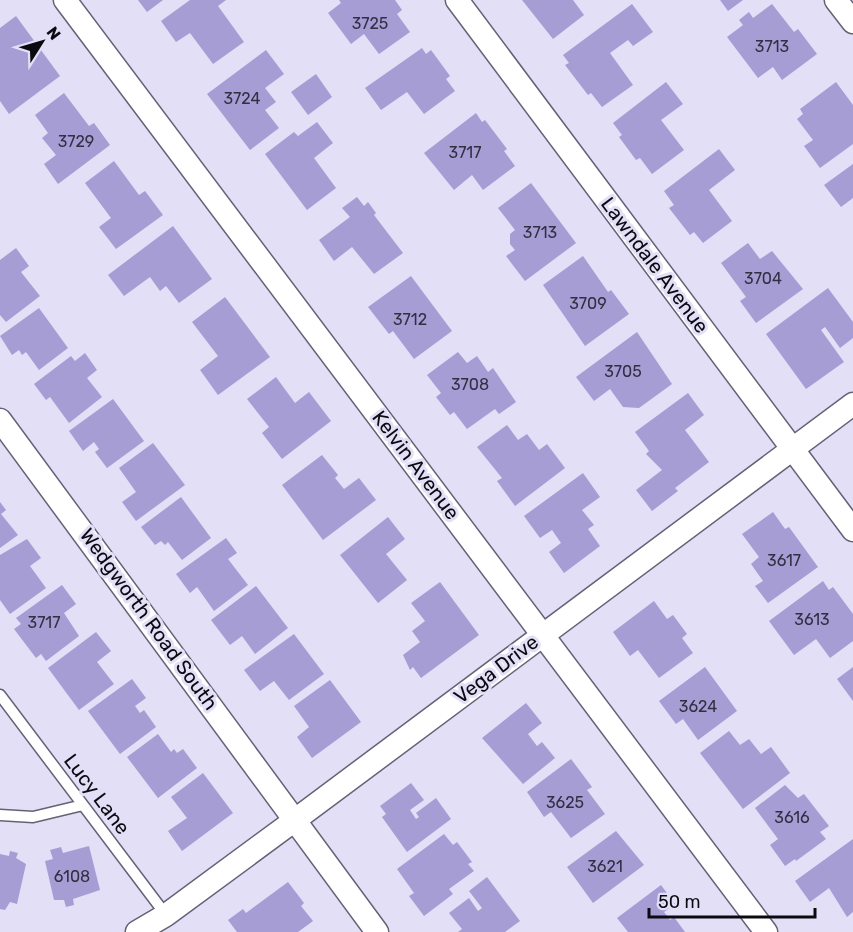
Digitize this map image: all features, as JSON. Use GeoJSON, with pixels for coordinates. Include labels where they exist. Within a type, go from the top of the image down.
{"type":"FeatureCollection","features":[{"type":"Feature","properties":{"kind":"street","name":"Kelvin Avenue"},"geometry":{"type":"LineString","coordinates":[[65,0],[766,932]]}},
{"type":"Feature","properties":{"kind":"street","name":"Lawndale Avenue"},"geometry":{"type":"LineString","coordinates":[[457,0],[853,530]]}},
{"type":"Feature","properties":{"kind":"street"},"geometry":{"type":"LineString","coordinates":[[836,0],[853,22]]}},
{"type":"Feature","properties":{"kind":"street","name":"Vega Drive"},"geometry":{"type":"LineString","coordinates":[[137,932],[166,915],[295,820],[853,404]]}},
{"type":"Feature","properties":{"kind":"street","name":"Wedgworth Road South"},"geometry":{"type":"LineString","coordinates":[[0,420],[377,932]]}},
{"type":"Feature","properties":{"kind":"lane","name":"Lucy Lane"},"geometry":{"type":"LineString","coordinates":[[0,694],[166,915]]}},
{"type":"Feature","properties":{"kind":"lane"},"geometry":{"type":"LineString","coordinates":[[0,815],[33,818],[83,805]]}},
{"type":"Feature","properties":{"kind":"building"},"geometry":{"type":"Polygon","coordinates":[[[138,0],[163,0],[147,12],[138,0]]]}},
{"type":"Feature","properties":{"kind":"building"},"geometry":{"type":"Polygon","coordinates":[[[190,0],[226,0],[218,6],[244,42],[213,64],[190,33],[176,42],[161,21],[190,0]]]}},
{"type":"Feature","properties":{"kind":"building"},"geometry":{"type":"Polygon","coordinates":[[[339,0],[395,0],[402,10],[397,14],[410,32],[379,54],[364,34],[351,44],[328,13],[341,3],[339,0]]]}},
{"type":"Feature","properties":{"kind":"building"},"geometry":{"type":"Polygon","coordinates":[[[522,0],[573,0],[584,15],[553,39],[522,0]]]}},
{"type":"Feature","properties":{"kind":"building"},"geometry":{"type":"Polygon","coordinates":[[[720,0],[743,0],[728,11],[720,0]]]}},
{"type":"Feature","properties":{"kind":"building"},"geometry":{"type":"Polygon","coordinates":[[[632,4],[653,32],[633,46],[628,40],[610,53],[633,85],[602,107],[591,93],[588,95],[565,65],[569,63],[563,55],[632,4]]]}},
{"type":"Feature","properties":{"kind":"building"},"geometry":{"type":"Polygon","coordinates":[[[772,4],[794,32],[798,29],[817,54],[782,80],[773,67],[758,78],[727,37],[743,25],[739,20],[749,12],[753,18],[772,4]]]}},
{"type":"Feature","properties":{"kind":"building"},"geometry":{"type":"Polygon","coordinates":[[[16,16],[60,76],[9,114],[0,101],[0,28],[16,16]]]}},
{"type":"Feature","properties":{"kind":"building"},"geometry":{"type":"Polygon","coordinates":[[[422,48],[426,54],[431,50],[450,76],[446,79],[455,91],[424,114],[407,92],[381,110],[365,88],[422,48]]]}},
{"type":"Feature","properties":{"kind":"building"},"geometry":{"type":"Polygon","coordinates":[[[266,50],[284,74],[265,88],[276,102],[265,110],[279,128],[250,150],[207,94],[266,50]]]}},
{"type":"Feature","properties":{"kind":"building"},"geometry":{"type":"Polygon","coordinates":[[[316,74],[332,97],[308,115],[291,92],[316,74]]]}},
{"type":"Feature","properties":{"kind":"building"},"geometry":{"type":"Polygon","coordinates":[[[666,82],[683,104],[661,120],[684,150],[652,174],[640,158],[636,160],[619,137],[622,135],[613,123],[666,82]]]}},
{"type":"Feature","properties":{"kind":"building"},"geometry":{"type":"Polygon","coordinates":[[[836,82],[853,105],[853,144],[820,168],[804,146],[813,140],[797,119],[803,114],[800,109],[836,82]]]}},
{"type":"Feature","properties":{"kind":"building"},"geometry":{"type":"Polygon","coordinates":[[[64,93],[89,126],[94,123],[110,145],[58,184],[44,164],[56,155],[42,138],[48,133],[35,115],[64,93]]]}},
{"type":"Feature","properties":{"kind":"building"},"geometry":{"type":"Polygon","coordinates":[[[476,113],[482,122],[485,120],[507,149],[504,151],[515,166],[483,190],[472,175],[454,190],[424,153],[476,113]]]}},
{"type":"Feature","properties":{"kind":"building"},"geometry":{"type":"Polygon","coordinates":[[[317,122],[333,143],[314,158],[336,188],[307,210],[265,154],[294,132],[298,136],[317,122]]]}},
{"type":"Feature","properties":{"kind":"building"},"geometry":{"type":"Polygon","coordinates":[[[719,149],[735,170],[709,190],[732,221],[703,243],[694,232],[690,235],[669,208],[674,205],[664,191],[719,149]]]}},
{"type":"Feature","properties":{"kind":"building"},"geometry":{"type":"Polygon","coordinates":[[[114,161],[139,195],[145,191],[163,215],[116,249],[99,227],[111,218],[85,183],[114,161]]]}},
{"type":"Feature","properties":{"kind":"building"},"geometry":{"type":"Polygon","coordinates":[[[853,164],[853,198],[841,207],[824,185],[853,164]]]}},
{"type":"Feature","properties":{"kind":"building"},"geometry":{"type":"Polygon","coordinates":[[[531,183],[576,243],[525,281],[506,256],[515,250],[510,244],[510,234],[515,230],[498,208],[531,183]]]}},
{"type":"Feature","properties":{"kind":"building"},"geometry":{"type":"Polygon","coordinates":[[[357,197],[364,206],[368,202],[376,213],[374,215],[403,253],[374,274],[352,247],[334,261],[319,240],[350,217],[342,208],[357,197]]]}},
{"type":"Feature","properties":{"kind":"building"},"geometry":{"type":"Polygon","coordinates":[[[173,226],[212,279],[179,303],[166,286],[160,291],[150,277],[124,296],[108,275],[173,226]]]}},
{"type":"Feature","properties":{"kind":"building"},"geometry":{"type":"Polygon","coordinates":[[[748,243],[760,259],[772,251],[803,289],[756,323],[740,301],[746,297],[721,263],[748,243]]]}},
{"type":"Feature","properties":{"kind":"building"},"geometry":{"type":"Polygon","coordinates":[[[16,248],[29,266],[21,272],[40,296],[6,322],[0,315],[0,260],[16,248]]]}},
{"type":"Feature","properties":{"kind":"building"},"geometry":{"type":"Polygon","coordinates":[[[583,256],[608,292],[611,290],[629,314],[585,346],[543,285],[583,256]]]}},
{"type":"Feature","properties":{"kind":"building"},"geometry":{"type":"Polygon","coordinates":[[[411,276],[452,331],[414,359],[393,331],[389,334],[368,307],[411,276]]]}},
{"type":"Feature","properties":{"kind":"building"},"geometry":{"type":"Polygon","coordinates":[[[828,288],[853,322],[853,338],[840,348],[825,327],[821,330],[844,362],[806,389],[766,334],[828,288]]]}},
{"type":"Feature","properties":{"kind":"building"},"geometry":{"type":"Polygon","coordinates":[[[225,297],[270,357],[218,395],[200,370],[218,356],[192,322],[225,297]]]}},
{"type":"Feature","properties":{"kind":"building"},"geometry":{"type":"Polygon","coordinates":[[[39,308],[68,348],[39,370],[26,352],[22,355],[19,350],[12,355],[0,336],[39,308]]]}},
{"type":"Feature","properties":{"kind":"building"},"geometry":{"type":"Polygon","coordinates":[[[637,332],[672,384],[639,408],[623,407],[610,389],[594,401],[576,377],[637,332]]]}},
{"type":"Feature","properties":{"kind":"building"},"geometry":{"type":"Polygon","coordinates":[[[458,352],[467,363],[477,356],[488,372],[493,368],[516,402],[499,414],[495,409],[467,429],[454,412],[450,415],[436,397],[441,393],[427,375],[458,352]]]}},
{"type":"Feature","properties":{"kind":"building"},"geometry":{"type":"Polygon","coordinates":[[[85,353],[97,370],[87,378],[102,397],[69,423],[50,397],[46,400],[34,384],[71,356],[75,361],[85,353]]]}},
{"type":"Feature","properties":{"kind":"building"},"geometry":{"type":"Polygon","coordinates":[[[276,377],[295,403],[309,392],[331,421],[282,459],[262,433],[269,427],[247,399],[276,377]]]}},
{"type":"Feature","properties":{"kind":"building"},"geometry":{"type":"Polygon","coordinates":[[[688,393],[704,415],[685,430],[709,462],[675,488],[678,491],[652,511],[636,490],[662,470],[646,454],[649,451],[635,432],[688,393]]]}},
{"type":"Feature","properties":{"kind":"building"},"geometry":{"type":"Polygon","coordinates":[[[113,399],[144,441],[107,468],[95,452],[99,449],[94,442],[83,451],[69,431],[113,399]]]}},
{"type":"Feature","properties":{"kind":"building"},"geometry":{"type":"Polygon","coordinates":[[[507,425],[518,440],[527,434],[539,450],[547,444],[565,468],[515,506],[497,481],[502,478],[477,447],[507,425]]]}},
{"type":"Feature","properties":{"kind":"building"},"geometry":{"type":"Polygon","coordinates":[[[153,443],[185,485],[136,521],[122,502],[136,492],[119,468],[153,443]]]}},
{"type":"Feature","properties":{"kind":"building"},"geometry":{"type":"Polygon","coordinates":[[[322,455],[338,475],[335,478],[344,489],[359,478],[376,500],[323,540],[282,485],[322,455]]]}},
{"type":"Feature","properties":{"kind":"building"},"geometry":{"type":"Polygon","coordinates":[[[583,473],[600,497],[582,510],[594,525],[588,529],[600,546],[564,573],[549,552],[561,543],[552,530],[540,538],[524,516],[583,473]]]}},
{"type":"Feature","properties":{"kind":"building"},"geometry":{"type":"Polygon","coordinates":[[[181,497],[211,538],[182,560],[168,542],[165,545],[161,541],[155,545],[141,527],[181,497]]]}},
{"type":"Feature","properties":{"kind":"building"},"geometry":{"type":"Polygon","coordinates":[[[0,502],[6,510],[1,514],[18,535],[0,548],[0,502]]]}},
{"type":"Feature","properties":{"kind":"building"},"geometry":{"type":"Polygon","coordinates":[[[773,512],[785,529],[789,527],[818,567],[768,603],[755,586],[763,581],[751,564],[759,557],[742,534],[773,512]]]}},
{"type":"Feature","properties":{"kind":"building"},"geometry":{"type":"Polygon","coordinates":[[[388,517],[405,539],[386,554],[407,580],[378,603],[340,555],[388,517]]]}},
{"type":"Feature","properties":{"kind":"building"},"geometry":{"type":"Polygon","coordinates":[[[226,538],[237,553],[228,559],[248,585],[214,611],[197,587],[190,593],[176,574],[226,538]]]}},
{"type":"Feature","properties":{"kind":"building"},"geometry":{"type":"Polygon","coordinates":[[[27,539],[41,558],[30,566],[46,588],[10,614],[0,600],[0,555],[27,539]]]}},
{"type":"Feature","properties":{"kind":"building"},"geometry":{"type":"Polygon","coordinates":[[[823,581],[829,590],[833,587],[853,614],[853,641],[830,658],[816,639],[794,655],[769,621],[823,581]]]}},
{"type":"Feature","properties":{"kind":"building"},"geometry":{"type":"Polygon","coordinates":[[[440,582],[479,635],[421,678],[413,667],[410,670],[403,655],[420,642],[412,631],[425,621],[411,603],[440,582]]]}},
{"type":"Feature","properties":{"kind":"building"},"geometry":{"type":"Polygon","coordinates":[[[62,585],[76,604],[64,613],[79,636],[46,661],[41,654],[36,658],[14,629],[21,624],[16,618],[62,585]]]}},
{"type":"Feature","properties":{"kind":"building"},"geometry":{"type":"Polygon","coordinates":[[[256,586],[288,628],[255,654],[242,636],[230,645],[211,620],[256,586]]]}},
{"type":"Feature","properties":{"kind":"building"},"geometry":{"type":"Polygon","coordinates":[[[654,601],[667,619],[673,615],[687,634],[682,638],[693,653],[659,678],[638,650],[630,656],[613,632],[654,601]]]}},
{"type":"Feature","properties":{"kind":"building"},"geometry":{"type":"Polygon","coordinates":[[[96,632],[111,651],[97,662],[114,684],[79,710],[48,668],[96,632]]]}},
{"type":"Feature","properties":{"kind":"building"},"geometry":{"type":"Polygon","coordinates":[[[294,634],[324,674],[289,700],[274,681],[260,691],[244,670],[294,634]]]}},
{"type":"Feature","properties":{"kind":"building"},"geometry":{"type":"Polygon","coordinates":[[[705,667],[737,711],[698,740],[683,719],[676,724],[659,701],[705,667]]]}},
{"type":"Feature","properties":{"kind":"building"},"geometry":{"type":"Polygon","coordinates":[[[853,667],[853,701],[837,679],[853,667]]]}},
{"type":"Feature","properties":{"kind":"building"},"geometry":{"type":"Polygon","coordinates":[[[132,679],[146,698],[135,706],[140,713],[144,710],[156,727],[120,754],[88,711],[132,679]]]}},
{"type":"Feature","properties":{"kind":"building"},"geometry":{"type":"Polygon","coordinates":[[[330,680],[361,722],[312,758],[297,737],[309,727],[294,706],[330,680]]]}},
{"type":"Feature","properties":{"kind":"building"},"geometry":{"type":"Polygon","coordinates":[[[526,703],[542,723],[528,734],[537,746],[542,742],[555,758],[523,784],[482,738],[526,703]]]}},
{"type":"Feature","properties":{"kind":"building"},"geometry":{"type":"Polygon","coordinates":[[[729,731],[740,745],[749,739],[761,754],[771,747],[790,773],[743,809],[700,753],[729,731]]]}},
{"type":"Feature","properties":{"kind":"building"},"geometry":{"type":"Polygon","coordinates":[[[158,734],[171,752],[174,749],[177,753],[183,749],[197,768],[158,798],[127,757],[158,734]]]}},
{"type":"Feature","properties":{"kind":"building"},"geometry":{"type":"Polygon","coordinates":[[[571,759],[592,787],[587,790],[605,814],[571,838],[551,812],[544,817],[527,792],[571,759]]]}},
{"type":"Feature","properties":{"kind":"building"},"geometry":{"type":"Polygon","coordinates":[[[203,773],[233,813],[182,851],[168,831],[187,818],[171,797],[203,773]]]}},
{"type":"Feature","properties":{"kind":"building"},"geometry":{"type":"Polygon","coordinates":[[[411,783],[424,800],[410,810],[416,819],[419,817],[416,813],[436,798],[451,819],[407,852],[382,817],[386,814],[380,806],[411,783]]]}},
{"type":"Feature","properties":{"kind":"building"},"geometry":{"type":"Polygon","coordinates":[[[785,785],[798,798],[804,794],[829,826],[820,832],[826,839],[796,861],[795,859],[785,866],[770,845],[778,839],[755,808],[785,785]]]}},
{"type":"Feature","properties":{"kind":"building"},"geometry":{"type":"Polygon","coordinates":[[[616,831],[644,865],[593,903],[567,867],[616,831]]]}},
{"type":"Feature","properties":{"kind":"building"},"geometry":{"type":"Polygon","coordinates":[[[444,834],[453,845],[457,842],[472,862],[468,864],[474,871],[449,889],[453,894],[424,916],[409,896],[414,893],[397,869],[444,834]]]}},
{"type":"Feature","properties":{"kind":"building"},"geometry":{"type":"Polygon","coordinates":[[[853,839],[853,912],[847,917],[829,888],[810,902],[795,881],[853,839]]]}},
{"type":"Feature","properties":{"kind":"building"},"geometry":{"type":"Polygon","coordinates":[[[89,846],[100,890],[73,899],[74,905],[66,907],[64,900],[54,900],[45,861],[53,859],[50,850],[61,847],[63,853],[89,846]]]}},
{"type":"Feature","properties":{"kind":"building"},"geometry":{"type":"Polygon","coordinates":[[[10,851],[18,853],[16,858],[26,864],[17,904],[10,902],[5,910],[0,909],[0,854],[9,856],[10,851]]]}},
{"type":"Feature","properties":{"kind":"building"},"geometry":{"type":"Polygon","coordinates":[[[487,877],[520,921],[505,932],[458,932],[462,929],[449,913],[469,898],[478,911],[482,908],[469,891],[487,877]]]}},
{"type":"Feature","properties":{"kind":"building"},"geometry":{"type":"Polygon","coordinates":[[[288,882],[304,903],[301,906],[313,921],[298,932],[237,932],[228,920],[243,909],[246,913],[288,882]]]}},
{"type":"Feature","properties":{"kind":"building"},"geometry":{"type":"Polygon","coordinates":[[[661,885],[675,904],[664,912],[670,920],[674,917],[685,932],[628,932],[617,918],[661,885]]]}}]}
